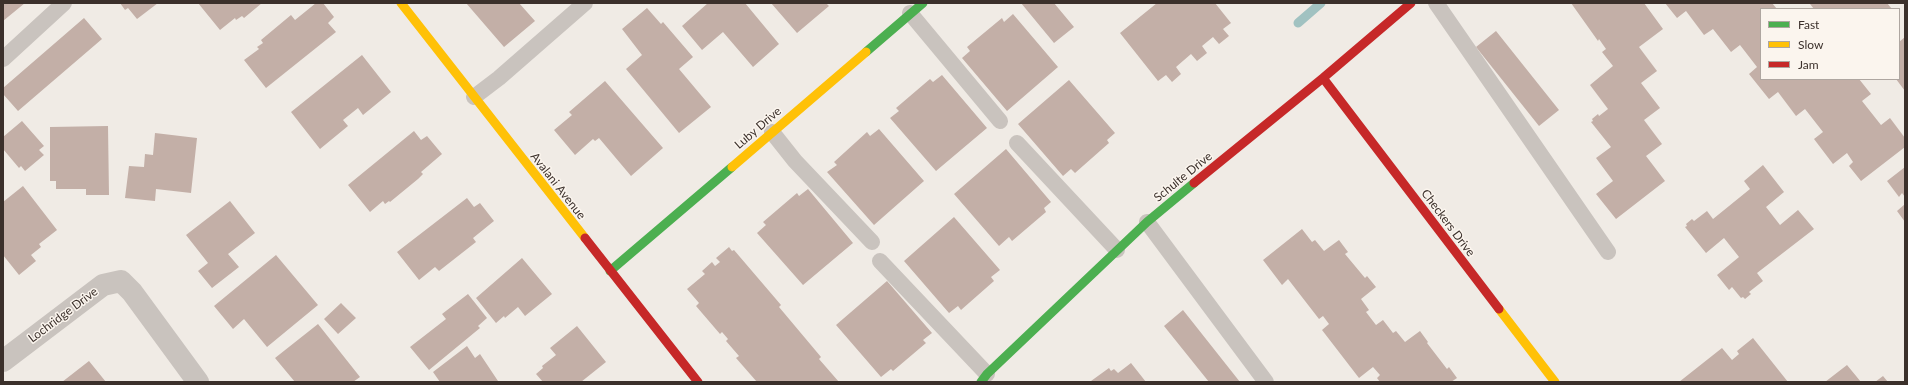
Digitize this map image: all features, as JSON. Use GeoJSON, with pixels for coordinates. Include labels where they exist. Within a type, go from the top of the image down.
{"type":"FeatureCollection","features":[{"type":"Feature","properties":{"kind":"street","name":"Avalani Avenue"},"geometry":{"type":"LineString","coordinates":[[401,3],[698,382]]}},
{"type":"Feature","properties":{"kind":"street","name":"Luby Drive"},"geometry":{"type":"LineString","coordinates":[[610,271],[923,3]]}},
{"type":"Feature","properties":{"kind":"street","name":"Schulte Drive"},"geometry":{"type":"LineString","coordinates":[[984,378],[1147,222],[1323,78],[1411,3]]}},
{"type":"Feature","properties":{"kind":"street","name":"Checkers Drive"},"geometry":{"type":"LineString","coordinates":[[1323,78],[1555,382]]}},
{"type":"Feature","properties":{"kind":"street","name":"Lochridge Drive"},"geometry":{"type":"LineString","coordinates":[[3,361],[103,285],[121,281],[132,292],[198,382]]}},
{"type":"Feature","properties":{"kind":"lane"},"geometry":{"type":"LineString","coordinates":[[3,59],[64,3]]}},
{"type":"Feature","properties":{"kind":"lane"},"geometry":{"type":"LineString","coordinates":[[474,97],[499,78],[585,3]]}},
{"type":"Feature","properties":{"kind":"lane"},"geometry":{"type":"LineString","coordinates":[[1436,3],[1608,252]]}},
{"type":"Feature","properties":{"kind":"lane"},"geometry":{"type":"LineString","coordinates":[[910,13],[1000,121]]}},
{"type":"Feature","properties":{"kind":"lane"},"geometry":{"type":"LineString","coordinates":[[772,132],[795,161],[872,242]]}},
{"type":"Feature","properties":{"kind":"lane"},"geometry":{"type":"LineString","coordinates":[[1017,143],[1117,250]]}},
{"type":"Feature","properties":{"kind":"lane"},"geometry":{"type":"LineString","coordinates":[[1147,222],[1266,382]]}},
{"type":"Feature","properties":{"kind":"lane"},"geometry":{"type":"LineString","coordinates":[[880,261],[984,378]]}},
{"type":"Feature","properties":{"kind":"building"},"geometry":{"type":"Polygon","coordinates":[[[3,3],[25,3],[3,21],[3,3]]]}},
{"type":"Feature","properties":{"kind":"building"},"geometry":{"type":"Polygon","coordinates":[[[120,3],[158,3],[137,19],[128,8],[125,10],[120,3]]]}},
{"type":"Feature","properties":{"kind":"building"},"geometry":{"type":"Polygon","coordinates":[[[198,3],[262,3],[244,18],[242,16],[236,20],[235,18],[220,30],[198,3]]]}},
{"type":"Feature","properties":{"kind":"building"},"geometry":{"type":"Polygon","coordinates":[[[316,3],[323,3],[334,17],[328,23],[336,32],[266,88],[244,60],[259,49],[257,47],[263,43],[261,40],[291,15],[295,20],[316,3]]]}},
{"type":"Feature","properties":{"kind":"building"},"geometry":{"type":"Polygon","coordinates":[[[466,3],[519,3],[535,21],[504,47],[466,3]]]}},
{"type":"Feature","properties":{"kind":"building"},"geometry":{"type":"Polygon","coordinates":[[[708,3],[745,3],[779,44],[753,67],[723,32],[702,50],[682,26],[708,3]]]}},
{"type":"Feature","properties":{"kind":"building"},"geometry":{"type":"Polygon","coordinates":[[[771,3],[826,3],[829,6],[797,33],[771,3]]]}},
{"type":"Feature","properties":{"kind":"building"},"geometry":{"type":"Polygon","coordinates":[[[1021,3],[1054,3],[1074,27],[1054,43],[1021,3]]]}},
{"type":"Feature","properties":{"kind":"building"},"geometry":{"type":"Polygon","coordinates":[[[1157,3],[1215,3],[1231,23],[1223,29],[1229,36],[1219,44],[1213,37],[1202,46],[1207,53],[1197,61],[1191,54],[1176,67],[1181,74],[1172,82],[1166,75],[1158,81],[1120,33],[1157,3]]]}},
{"type":"Feature","properties":{"kind":"building"},"geometry":{"type":"Polygon","coordinates":[[[1571,3],[1644,3],[1663,29],[1639,47],[1657,71],[1641,83],[1660,108],[1644,120],[1662,144],[1646,156],[1665,181],[1616,219],[1596,194],[1613,181],[1596,158],[1611,147],[1591,122],[1593,121],[1592,119],[1598,114],[1599,116],[1608,109],[1590,85],[1613,66],[1602,52],[1606,49],[1599,39],[1598,41],[1571,3]]]}},
{"type":"Feature","properties":{"kind":"building"},"geometry":{"type":"Polygon","coordinates":[[[1665,3],[1772,3],[1776,8],[1760,8],[1760,80],[1860,80],[1871,94],[1862,101],[1881,125],[1890,118],[1905,138],[1905,147],[1861,181],[1849,166],[1853,162],[1847,153],[1833,164],[1814,139],[1823,132],[1805,109],[1796,116],[1778,92],[1769,99],[1749,74],[1757,67],[1740,45],[1731,52],[1713,29],[1704,35],[1686,11],[1677,18],[1665,3]]]}},
{"type":"Feature","properties":{"kind":"building"},"geometry":{"type":"Polygon","coordinates":[[[1887,3],[1891,8],[1813,8],[1810,4],[1887,3]]]}},
{"type":"Feature","properties":{"kind":"building"},"geometry":{"type":"Polygon","coordinates":[[[647,8],[661,24],[663,22],[693,57],[679,69],[711,107],[679,133],[626,69],[642,55],[622,29],[647,8]]]}},
{"type":"Feature","properties":{"kind":"building"},"geometry":{"type":"Polygon","coordinates":[[[1013,14],[1058,67],[1007,111],[962,58],[970,51],[967,47],[1002,18],[1004,22],[1013,14]]]}},
{"type":"Feature","properties":{"kind":"building"},"geometry":{"type":"Polygon","coordinates":[[[84,18],[102,39],[18,111],[3,94],[3,88],[84,18]]]}},
{"type":"Feature","properties":{"kind":"building"},"geometry":{"type":"Polygon","coordinates":[[[1496,31],[1559,110],[1539,126],[1476,47],[1496,31]]]}},
{"type":"Feature","properties":{"kind":"building"},"geometry":{"type":"Polygon","coordinates":[[[1905,37],[1905,91],[1897,80],[1900,80],[1900,41],[1905,37]]]}},
{"type":"Feature","properties":{"kind":"building"},"geometry":{"type":"Polygon","coordinates":[[[362,55],[391,92],[363,115],[358,108],[343,120],[348,126],[320,149],[291,112],[362,55]]]}},
{"type":"Feature","properties":{"kind":"building"},"geometry":{"type":"Polygon","coordinates":[[[942,75],[987,128],[936,171],[890,118],[899,111],[896,108],[930,79],[933,82],[942,75]]]}},
{"type":"Feature","properties":{"kind":"building"},"geometry":{"type":"Polygon","coordinates":[[[1069,80],[1115,133],[1107,140],[1109,143],[1075,173],[1071,169],[1063,176],[1018,124],[1069,80]]]}},
{"type":"Feature","properties":{"kind":"building"},"geometry":{"type":"Polygon","coordinates":[[[605,81],[663,148],[631,176],[599,138],[595,141],[593,139],[575,155],[554,130],[572,115],[569,112],[605,81]]]}},
{"type":"Feature","properties":{"kind":"building"},"geometry":{"type":"Polygon","coordinates":[[[22,121],[44,146],[39,150],[44,155],[25,171],[21,166],[19,168],[3,149],[3,137],[22,121]]]}},
{"type":"Feature","properties":{"kind":"building"},"geometry":{"type":"Polygon","coordinates":[[[108,126],[109,195],[86,195],[86,189],[56,189],[56,181],[50,181],[50,127],[108,126]]]}},
{"type":"Feature","properties":{"kind":"building"},"geometry":{"type":"Polygon","coordinates":[[[879,129],[924,181],[874,225],[827,172],[837,165],[834,162],[867,132],[870,136],[879,129]]]}},
{"type":"Feature","properties":{"kind":"building"},"geometry":{"type":"Polygon","coordinates":[[[414,131],[421,140],[427,136],[442,154],[421,172],[423,174],[418,179],[390,202],[389,201],[385,204],[383,201],[370,212],[348,185],[414,131]]]}},
{"type":"Feature","properties":{"kind":"building"},"geometry":{"type":"Polygon","coordinates":[[[155,133],[197,138],[191,193],[156,189],[155,201],[125,198],[129,166],[144,167],[145,154],[153,155],[155,133]]]}},
{"type":"Feature","properties":{"kind":"building"},"geometry":{"type":"Polygon","coordinates":[[[1006,149],[1051,202],[1044,208],[1046,212],[1012,241],[1009,237],[999,246],[954,194],[1006,149]]]}},
{"type":"Feature","properties":{"kind":"building"},"geometry":{"type":"Polygon","coordinates":[[[1763,165],[1784,192],[1766,207],[1780,225],[1798,210],[1814,229],[1757,273],[1763,281],[1749,292],[1751,294],[1745,299],[1743,297],[1741,298],[1732,287],[1729,290],[1717,275],[1739,257],[1724,238],[1706,253],[1685,227],[1687,226],[1686,224],[1692,219],[1694,221],[1707,211],[1713,219],[1750,189],[1744,181],[1763,165]]]}},
{"type":"Feature","properties":{"kind":"building"},"geometry":{"type":"Polygon","coordinates":[[[1905,167],[1905,197],[1902,193],[1899,197],[1887,181],[1905,167]]]}},
{"type":"Feature","properties":{"kind":"building"},"geometry":{"type":"Polygon","coordinates":[[[23,186],[57,230],[39,244],[41,247],[31,255],[36,261],[19,275],[3,255],[3,202],[23,186]]]}},
{"type":"Feature","properties":{"kind":"building"},"geometry":{"type":"Polygon","coordinates":[[[808,189],[853,243],[803,285],[757,233],[766,225],[763,222],[797,193],[799,196],[808,189]]]}},
{"type":"Feature","properties":{"kind":"building"},"geometry":{"type":"Polygon","coordinates":[[[467,198],[474,207],[480,203],[494,221],[473,238],[476,242],[439,271],[435,267],[419,280],[397,252],[467,198]]]}},
{"type":"Feature","properties":{"kind":"building"},"geometry":{"type":"Polygon","coordinates":[[[230,201],[255,233],[228,254],[239,267],[212,288],[198,271],[208,263],[186,235],[230,201]]]}},
{"type":"Feature","properties":{"kind":"building"},"geometry":{"type":"Polygon","coordinates":[[[1905,204],[1905,222],[1897,211],[1905,204]]]}},
{"type":"Feature","properties":{"kind":"building"},"geometry":{"type":"Polygon","coordinates":[[[954,217],[1000,270],[991,277],[994,281],[961,310],[958,306],[949,313],[904,261],[954,217]]]}},
{"type":"Feature","properties":{"kind":"building"},"geometry":{"type":"Polygon","coordinates":[[[1302,229],[1312,242],[1315,240],[1324,251],[1339,240],[1348,252],[1345,254],[1365,278],[1367,276],[1376,287],[1361,299],[1369,310],[1366,312],[1376,325],[1383,320],[1393,333],[1396,331],[1405,342],[1420,331],[1428,342],[1427,343],[1447,369],[1449,367],[1457,378],[1451,382],[1380,382],[1377,378],[1380,375],[1373,367],[1359,378],[1322,330],[1329,324],[1323,316],[1319,319],[1288,279],[1282,285],[1263,260],[1302,229]]]}},
{"type":"Feature","properties":{"kind":"building"},"geometry":{"type":"Polygon","coordinates":[[[729,247],[732,251],[734,250],[781,305],[779,307],[821,357],[819,359],[839,382],[757,382],[736,358],[739,356],[726,341],[728,339],[722,332],[720,334],[696,306],[699,303],[687,289],[705,274],[702,271],[712,262],[715,266],[720,262],[716,258],[729,247]]]}},
{"type":"Feature","properties":{"kind":"building"},"geometry":{"type":"Polygon","coordinates":[[[276,255],[318,305],[267,347],[244,319],[233,329],[214,306],[276,255]]]}},
{"type":"Feature","properties":{"kind":"building"},"geometry":{"type":"Polygon","coordinates":[[[522,258],[552,294],[525,316],[518,307],[505,318],[504,316],[496,323],[476,298],[522,258]]]}},
{"type":"Feature","properties":{"kind":"building"},"geometry":{"type":"Polygon","coordinates":[[[887,281],[932,333],[923,340],[926,343],[893,371],[891,369],[881,377],[836,325],[887,281]]]}},
{"type":"Feature","properties":{"kind":"building"},"geometry":{"type":"Polygon","coordinates":[[[468,294],[487,318],[478,326],[480,328],[429,370],[410,347],[446,319],[442,314],[468,294]]]}},
{"type":"Feature","properties":{"kind":"building"},"geometry":{"type":"Polygon","coordinates":[[[341,303],[356,318],[338,334],[324,319],[341,303]]]}},
{"type":"Feature","properties":{"kind":"building"},"geometry":{"type":"Polygon","coordinates":[[[1183,310],[1240,382],[1209,382],[1164,326],[1183,310]]]}},
{"type":"Feature","properties":{"kind":"building"},"geometry":{"type":"Polygon","coordinates":[[[318,324],[360,377],[353,382],[295,382],[275,358],[318,324]]]}},
{"type":"Feature","properties":{"kind":"building"},"geometry":{"type":"Polygon","coordinates":[[[577,326],[606,362],[581,382],[543,382],[536,374],[543,368],[542,366],[556,355],[550,348],[577,326]]]}},
{"type":"Feature","properties":{"kind":"building"},"geometry":{"type":"Polygon","coordinates":[[[1753,338],[1788,382],[1679,382],[1722,348],[1732,360],[1739,354],[1737,351],[1753,338]]]}},
{"type":"Feature","properties":{"kind":"building"},"geometry":{"type":"Polygon","coordinates":[[[467,346],[475,358],[480,354],[498,381],[440,382],[433,372],[467,346]]]}},
{"type":"Feature","properties":{"kind":"building"},"geometry":{"type":"Polygon","coordinates":[[[89,361],[106,382],[62,382],[89,361]]]}},
{"type":"Feature","properties":{"kind":"building"},"geometry":{"type":"Polygon","coordinates":[[[1131,363],[1146,382],[1091,381],[1109,368],[1111,371],[1114,369],[1118,373],[1131,363]]]}},
{"type":"Feature","properties":{"kind":"building"},"geometry":{"type":"Polygon","coordinates":[[[1847,365],[1861,382],[1825,382],[1847,365]]]}},
{"type":"Feature","properties":{"kind":"building"},"geometry":{"type":"Polygon","coordinates":[[[1883,376],[1888,382],[1875,382],[1883,376]]]}},
{"type":"Feature","properties":{"kind":"waterway"},"geometry":{"type":"LineString","coordinates":[[1298,23],[1321,3]]}},
{"type":"Feature","properties":{"kind":"traffic: fast"},"geometry":{"type":"LineString","coordinates":[[866,52],[923,3]]}},
{"type":"Feature","properties":{"kind":"traffic: fast"},"geometry":{"type":"LineString","coordinates":[[610,271],[732,167]]}},
{"type":"Feature","properties":{"kind":"traffic: fast"},"geometry":{"type":"LineString","coordinates":[[981,382],[987,374],[1147,222],[1194,183]]}},
{"type":"Feature","properties":{"kind":"traffic: slow"},"geometry":{"type":"LineString","coordinates":[[401,3],[585,238]]}},
{"type":"Feature","properties":{"kind":"traffic: slow"},"geometry":{"type":"LineString","coordinates":[[732,167],[866,52]]}},
{"type":"Feature","properties":{"kind":"traffic: slow"},"geometry":{"type":"LineString","coordinates":[[1499,309],[1555,382]]}},
{"type":"Feature","properties":{"kind":"traffic: jam"},"geometry":{"type":"LineString","coordinates":[[1194,183],[1323,78],[1411,3]]}},
{"type":"Feature","properties":{"kind":"traffic: jam"},"geometry":{"type":"LineString","coordinates":[[1323,78],[1499,309]]}},
{"type":"Feature","properties":{"kind":"traffic: jam"},"geometry":{"type":"LineString","coordinates":[[585,238],[698,382]]}}]}
